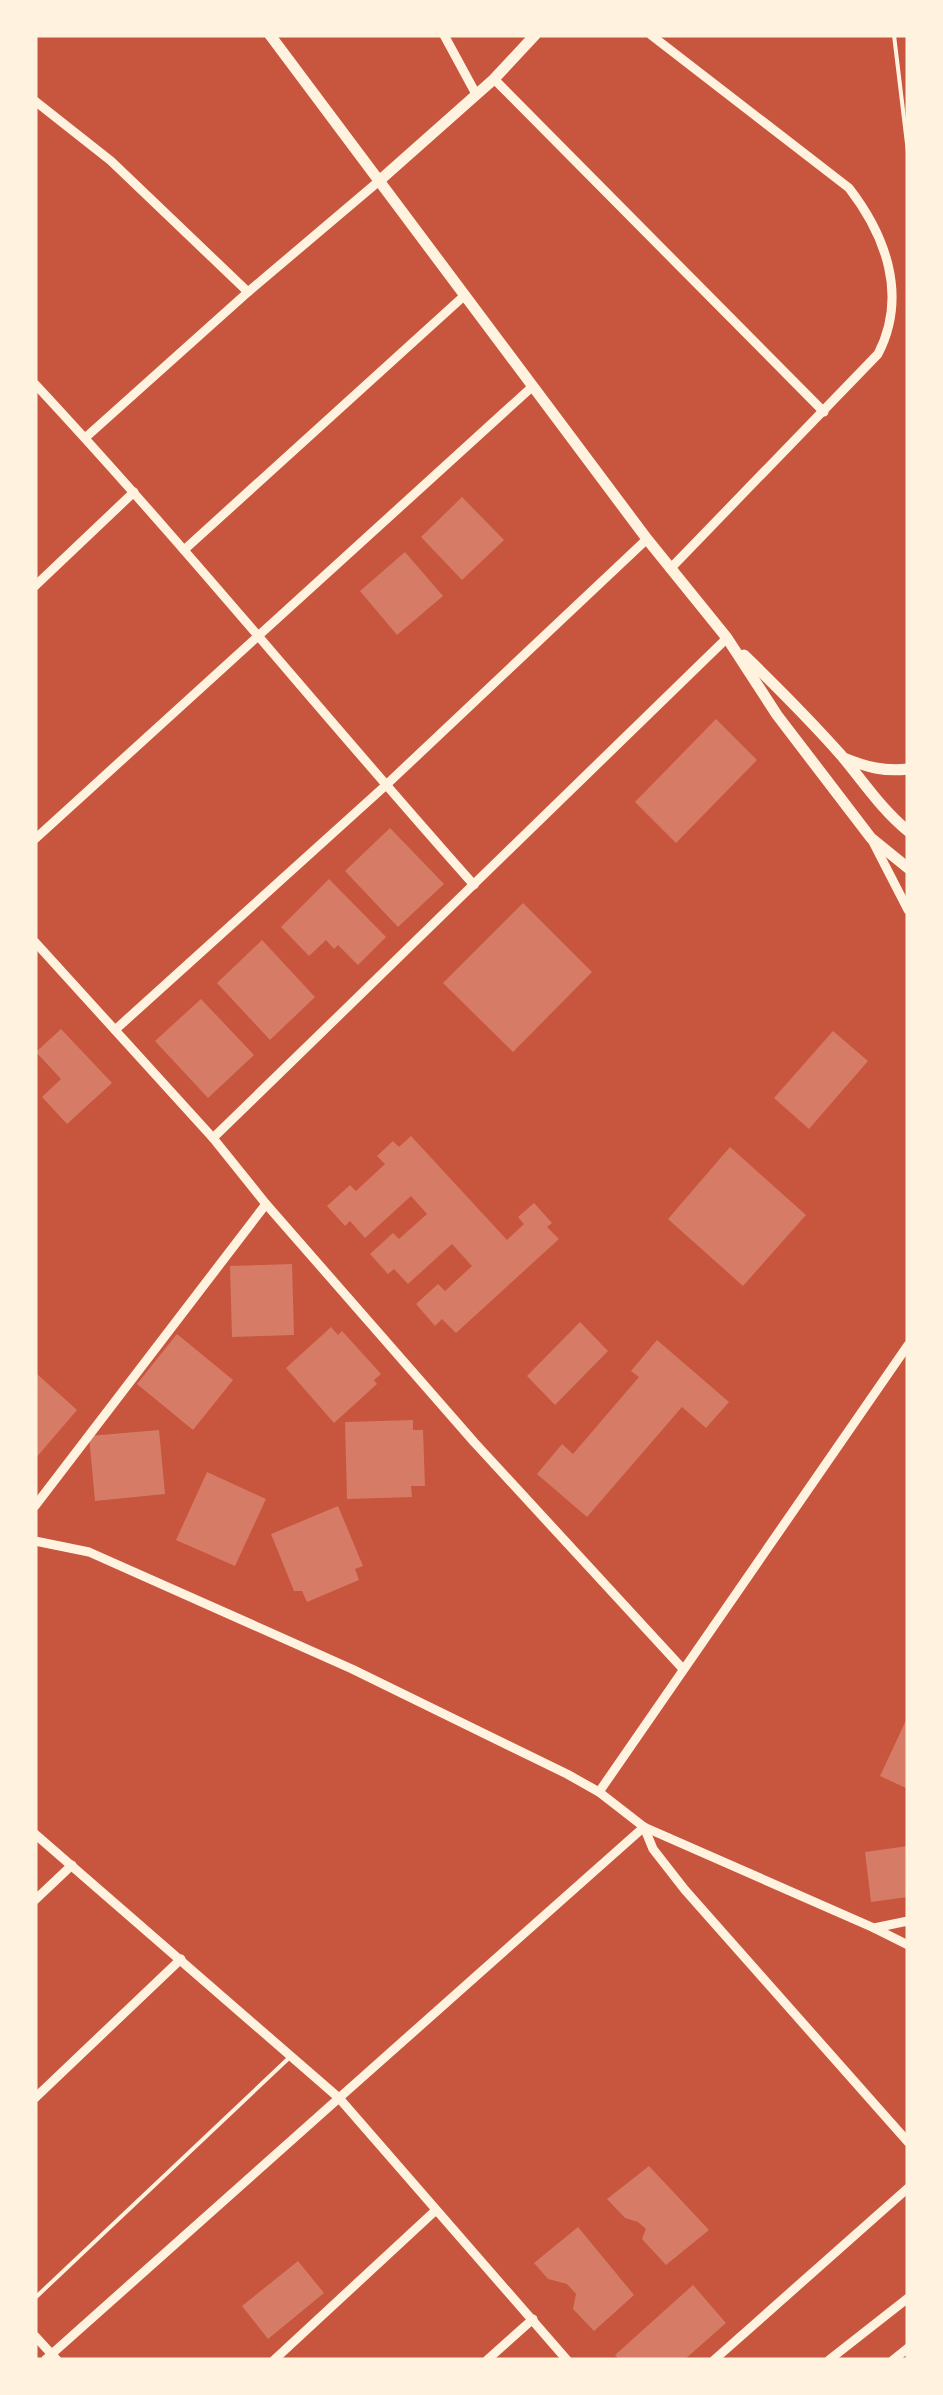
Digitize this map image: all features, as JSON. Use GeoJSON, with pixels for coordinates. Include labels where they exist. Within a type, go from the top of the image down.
{"type":"FeatureCollection","features":[{"type":"Feature","properties":{"kind":"street"},"geometry":{"type":"LineString","coordinates":[[270,35],[670,569],[726,638],[777,716],[871,838],[908,910]]}},
{"type":"Feature","properties":{"kind":"street"},"geometry":{"type":"LineString","coordinates":[[444,35],[476,94]]}},
{"type":"Feature","properties":{"kind":"street"},"geometry":{"type":"LineString","coordinates":[[85,438],[494,79],[534,35]]}},
{"type":"Feature","properties":{"kind":"street"},"geometry":{"type":"LineString","coordinates":[[651,35],[849,188],[880,238],[893,280],[890,323],[878,354],[670,569]]}},
{"type":"Feature","properties":{"kind":"street"},"geometry":{"type":"LineString","coordinates":[[494,79],[824,412]]}},
{"type":"Feature","properties":{"kind":"street"},"geometry":{"type":"LineString","coordinates":[[35,101],[111,161],[248,292]]}},
{"type":"Feature","properties":{"kind":"street"},"geometry":{"type":"LineString","coordinates":[[184,550],[465,296]]}},
{"type":"Feature","properties":{"kind":"street"},"geometry":{"type":"LineString","coordinates":[[35,384],[134,492],[474,885]]}},
{"type":"Feature","properties":{"kind":"street"},"geometry":{"type":"LineString","coordinates":[[35,839],[533,386]]}},
{"type":"Feature","properties":{"kind":"street"},"geometry":{"type":"LineString","coordinates":[[35,586],[134,492]]}},
{"type":"Feature","properties":{"kind":"street"},"geometry":{"type":"LineString","coordinates":[[114,1030],[385,786],[648,539]]}},
{"type":"Feature","properties":{"kind":"street"},"geometry":{"type":"LineString","coordinates":[[726,638],[792,702],[880,805],[908,830]]}},
{"type":"Feature","properties":{"kind":"street"},"geometry":{"type":"LineString","coordinates":[[213,1138],[726,638]]}},
{"type":"Feature","properties":{"kind":"street"},"geometry":{"type":"LineString","coordinates":[[843,758],[882,770],[908,769]]}},
{"type":"Feature","properties":{"kind":"street"},"geometry":{"type":"LineString","coordinates":[[871,838],[908,868]]}},
{"type":"Feature","properties":{"kind":"street"},"geometry":{"type":"LineString","coordinates":[[35,942],[213,1138],[474,1442],[683,1669]]}},
{"type":"Feature","properties":{"kind":"street"},"geometry":{"type":"LineString","coordinates":[[35,1506],[266,1204]]}},
{"type":"Feature","properties":{"kind":"street"},"geometry":{"type":"LineString","coordinates":[[599,1792],[908,1346]]}},
{"type":"Feature","properties":{"kind":"street"},"geometry":{"type":"LineString","coordinates":[[35,1541],[89,1552],[352,1669],[567,1774],[644,1826],[908,1945]]}},
{"type":"Feature","properties":{"kind":"street"},"geometry":{"type":"LineString","coordinates":[[35,2336],[51,2358],[644,1826]]}},
{"type":"Feature","properties":{"kind":"street"},"geometry":{"type":"LineString","coordinates":[[644,1826],[652,1848],[685,1890],[908,2142]]}},
{"type":"Feature","properties":{"kind":"street"},"geometry":{"type":"LineString","coordinates":[[35,1834],[339,2098],[567,2360]]}},
{"type":"Feature","properties":{"kind":"street"},"geometry":{"type":"LineString","coordinates":[[35,1900],[72,1865]]}},
{"type":"Feature","properties":{"kind":"street"},"geometry":{"type":"LineString","coordinates":[[874,1928],[908,1921]]}},
{"type":"Feature","properties":{"kind":"street"},"geometry":{"type":"LineString","coordinates":[[35,2098],[181,1959]]}},
{"type":"Feature","properties":{"kind":"street"},"geometry":{"type":"LineString","coordinates":[[714,2360],[908,2188]]}},
{"type":"Feature","properties":{"kind":"street"},"geometry":{"type":"LineString","coordinates":[[274,2360],[436,2210]]}},
{"type":"Feature","properties":{"kind":"street"},"geometry":{"type":"LineString","coordinates":[[829,2360],[908,2298]]}},
{"type":"Feature","properties":{"kind":"street"},"geometry":{"type":"LineString","coordinates":[[487,2360],[533,2319]]}},
{"type":"Feature","properties":{"kind":"street"},"geometry":{"type":"LineString","coordinates":[[893,2360],[908,2348]]}},
{"type":"Feature","properties":{"kind":"lane"},"geometry":{"type":"LineString","coordinates":[[35,2298],[291,2056]]}},
{"type":"Feature","properties":{"kind":"path"},"geometry":{"type":"LineString","coordinates":[[894,35],[908,152]]}},
{"type":"Feature","properties":{"kind":"building"},"geometry":{"type":"Polygon","coordinates":[[[462,497],[504,540],[462,580],[421,537],[462,497]]]}},
{"type":"Feature","properties":{"kind":"building"},"geometry":{"type":"Polygon","coordinates":[[[405,552],[443,596],[397,635],[360,591],[405,552]]]}},
{"type":"Feature","properties":{"kind":"building"},"geometry":{"type":"Polygon","coordinates":[[[716,719],[757,760],[676,843],[635,802],[716,719]]]}},
{"type":"Feature","properties":{"kind":"building"},"geometry":{"type":"Polygon","coordinates":[[[390,828],[444,884],[398,927],[345,871],[390,828]]]}},
{"type":"Feature","properties":{"kind":"building"},"geometry":{"type":"Polygon","coordinates":[[[329,879],[386,937],[358,965],[338,945],[334,949],[326,940],[309,956],[281,927],[329,879]]]}},
{"type":"Feature","properties":{"kind":"building"},"geometry":{"type":"Polygon","coordinates":[[[523,903],[592,972],[513,1052],[443,983],[523,903]]]}},
{"type":"Feature","properties":{"kind":"building"},"geometry":{"type":"Polygon","coordinates":[[[262,940],[315,997],[270,1040],[217,983],[262,940]]]}},
{"type":"Feature","properties":{"kind":"building"},"geometry":{"type":"Polygon","coordinates":[[[201,999],[254,1055],[208,1098],[155,1041],[201,999]]]}},
{"type":"Feature","properties":{"kind":"building"},"geometry":{"type":"Polygon","coordinates":[[[61,1029],[112,1083],[67,1124],[42,1097],[61,1079],[36,1052],[61,1029]]]}},
{"type":"Feature","properties":{"kind":"building"},"geometry":{"type":"Polygon","coordinates":[[[833,1031],[868,1061],[809,1129],[774,1098],[833,1031]]]}},
{"type":"Feature","properties":{"kind":"building"},"geometry":{"type":"Polygon","coordinates":[[[411,1136],[507,1240],[524,1224],[518,1217],[534,1203],[552,1223],[547,1227],[559,1239],[456,1333],[442,1319],[435,1326],[416,1304],[438,1284],[445,1291],[472,1266],[452,1244],[408,1284],[394,1269],[388,1274],[370,1254],[393,1233],[399,1239],[427,1214],[411,1196],[365,1238],[350,1221],[345,1226],[327,1206],[350,1185],[356,1191],[385,1164],[377,1156],[393,1141],[399,1147],[411,1136]]]}},
{"type":"Feature","properties":{"kind":"building"},"geometry":{"type":"Polygon","coordinates":[[[730,1147],[806,1215],[743,1286],[668,1219],[730,1147]]]}},
{"type":"Feature","properties":{"kind":"building"},"geometry":{"type":"Polygon","coordinates":[[[292,1264],[294,1335],[232,1337],[230,1266],[292,1264]]]}},
{"type":"Feature","properties":{"kind":"building"},"geometry":{"type":"Polygon","coordinates":[[[580,1322],[608,1351],[555,1405],[527,1376],[580,1322]]]}},
{"type":"Feature","properties":{"kind":"building"},"geometry":{"type":"Polygon","coordinates":[[[331,1327],[338,1335],[342,1331],[381,1374],[374,1380],[377,1384],[334,1423],[286,1368],[331,1327]]]}},
{"type":"Feature","properties":{"kind":"building"},"geometry":{"type":"Polygon","coordinates":[[[177,1334],[233,1380],[193,1430],[137,1384],[177,1334]]]}},
{"type":"Feature","properties":{"kind":"building"},"geometry":{"type":"Polygon","coordinates":[[[657,1340],[729,1402],[706,1428],[682,1407],[587,1517],[537,1474],[562,1444],[573,1454],[639,1377],[631,1371],[657,1340]]]}},
{"type":"Feature","properties":{"kind":"building"},"geometry":{"type":"Polygon","coordinates":[[[35,1376],[77,1410],[35,1459],[35,1376]]]}},
{"type":"Feature","properties":{"kind":"building"},"geometry":{"type":"Polygon","coordinates":[[[413,1420],[413,1430],[423,1430],[425,1486],[411,1486],[412,1497],[347,1499],[345,1422],[413,1420]]]}},
{"type":"Feature","properties":{"kind":"building"},"geometry":{"type":"Polygon","coordinates":[[[159,1430],[165,1494],[95,1501],[89,1436],[159,1430]]]}},
{"type":"Feature","properties":{"kind":"building"},"geometry":{"type":"Polygon","coordinates":[[[207,1472],[266,1499],[235,1566],[176,1540],[207,1472]]]}},
{"type":"Feature","properties":{"kind":"building"},"geometry":{"type":"Polygon","coordinates":[[[338,1506],[363,1566],[355,1569],[359,1580],[307,1602],[302,1591],[294,1591],[271,1534],[338,1506]]]}},
{"type":"Feature","properties":{"kind":"building"},"geometry":{"type":"Polygon","coordinates":[[[908,1716],[908,1789],[880,1776],[908,1716]]]}},
{"type":"Feature","properties":{"kind":"building"},"geometry":{"type":"Polygon","coordinates":[[[908,1846],[908,1897],[871,1902],[865,1852],[908,1846]]]}},
{"type":"Feature","properties":{"kind":"building"},"geometry":{"type":"Polygon","coordinates":[[[649,2166],[709,2230],[666,2265],[642,2239],[646,2229],[625,2218],[607,2199],[649,2166]]]}},
{"type":"Feature","properties":{"kind":"building"},"geometry":{"type":"Polygon","coordinates":[[[578,2227],[634,2295],[594,2331],[573,2309],[576,2294],[567,2284],[548,2279],[534,2263],[578,2227]]]}},
{"type":"Feature","properties":{"kind":"building"},"geometry":{"type":"Polygon","coordinates":[[[298,2261],[324,2293],[268,2339],[242,2306],[298,2261]]]}},
{"type":"Feature","properties":{"kind":"building"},"geometry":{"type":"Polygon","coordinates":[[[693,2285],[726,2323],[684,2360],[620,2360],[615,2355],[693,2285]]]}}]}
